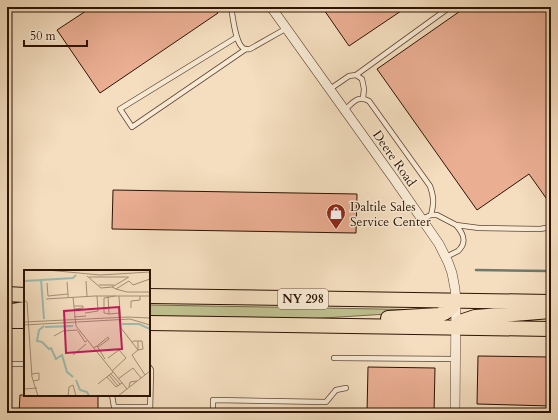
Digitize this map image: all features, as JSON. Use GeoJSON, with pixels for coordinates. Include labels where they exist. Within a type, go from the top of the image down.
{"type":"FeatureCollection","features":[{"type":"Feature","properties":{"kind":"main road"},"geometry":{"type":"LineString","coordinates":[[7,294],[24,295]]}},
{"type":"Feature","properties":{"kind":"main road","name":"NY 298"},"geometry":{"type":"LineString","coordinates":[[150,296],[551,302]]}},
{"type":"Feature","properties":{"kind":"main road"},"geometry":{"type":"LineString","coordinates":[[316,326],[379,318],[439,315],[450,310],[456,301]]}},
{"type":"Feature","properties":{"kind":"main road"},"geometry":{"type":"LineString","coordinates":[[7,312],[24,309]]}},
{"type":"Feature","properties":{"kind":"main road"},"geometry":{"type":"LineString","coordinates":[[456,328],[460,322],[475,317],[551,311]]}},
{"type":"Feature","properties":{"kind":"main road"},"geometry":{"type":"LineString","coordinates":[[7,321],[24,322]]}},
{"type":"Feature","properties":{"kind":"main road","name":"NY 298"},"geometry":{"type":"LineString","coordinates":[[150,323],[551,329]]}},
{"type":"Feature","properties":{"kind":"street","name":"Deere Road"},"geometry":{"type":"LineString","coordinates":[[271,7],[394,179],[439,244],[446,257],[452,273],[456,301],[455,413]]}},
{"type":"Feature","properties":{"kind":"lane"},"geometry":{"type":"LineString","coordinates":[[231,7],[237,37],[243,48],[246,50]]}},
{"type":"Feature","properties":{"kind":"lane"},"geometry":{"type":"LineString","coordinates":[[330,88],[349,76],[356,75],[450,7]]}},
{"type":"Feature","properties":{"kind":"lane"},"geometry":{"type":"LineString","coordinates":[[237,37],[120,109],[132,127],[246,50],[287,28]]}},
{"type":"Feature","properties":{"kind":"lane"},"geometry":{"type":"LineString","coordinates":[[356,75],[362,79],[364,89],[363,98]]}},
{"type":"Feature","properties":{"kind":"lane"},"geometry":{"type":"LineString","coordinates":[[345,110],[357,99],[363,98],[369,101],[430,186],[434,195],[431,214]]}},
{"type":"Feature","properties":{"kind":"lane"},"geometry":{"type":"LineString","coordinates":[[422,219],[431,214],[437,215],[456,225],[479,228],[551,227]]}},
{"type":"Feature","properties":{"kind":"lane"},"geometry":{"type":"LineString","coordinates":[[446,257],[458,250],[463,244],[464,238],[462,232],[456,225]]}},
{"type":"Feature","properties":{"kind":"lane"},"geometry":{"type":"LineString","coordinates":[[334,358],[455,359]]}},
{"type":"Feature","properties":{"kind":"lane"},"geometry":{"type":"LineString","coordinates":[[7,364],[24,364]]}},
{"type":"Feature","properties":{"kind":"lane"},"geometry":{"type":"LineString","coordinates":[[114,406],[150,410],[150,368]]}},
{"type":"Feature","properties":{"kind":"lane"},"geometry":{"type":"LineString","coordinates":[[213,413],[213,400],[326,402],[336,390],[346,388]]}},
{"type":"Feature","properties":{"kind":"lane"},"geometry":{"type":"LineString","coordinates":[[112,396],[115,413]]}},
{"type":"Feature","properties":{"kind":"green space"},"geometry":{"type":"Polygon","coordinates":[[[150,305],[436,310],[435,311],[292,320],[150,318],[150,305]]]}},
{"type":"Feature","properties":{"kind":"building"},"geometry":{"type":"Polygon","coordinates":[[[92,7],[214,7],[218,13],[100,93],[57,30],[92,7]]]}},
{"type":"Feature","properties":{"kind":"building"},"geometry":{"type":"Polygon","coordinates":[[[322,7],[407,7],[349,46],[322,7]]]}},
{"type":"Feature","properties":{"kind":"building"},"geometry":{"type":"Polygon","coordinates":[[[466,7],[551,7],[551,205],[529,174],[477,210],[377,69],[466,7]]]}},
{"type":"Feature","properties":{"kind":"building"},"geometry":{"type":"Polygon","coordinates":[[[113,190],[357,194],[356,233],[112,229],[113,190]]]}},
{"type":"Feature","properties":{"kind":"building"},"geometry":{"type":"Polygon","coordinates":[[[478,356],[551,357],[551,406],[477,404],[478,356]]]}},
{"type":"Feature","properties":{"kind":"building"},"geometry":{"type":"Polygon","coordinates":[[[368,367],[435,368],[434,413],[367,413],[368,367]]]}},
{"type":"Feature","properties":{"kind":"building"},"geometry":{"type":"Polygon","coordinates":[[[20,395],[98,396],[98,413],[19,413],[20,395]]]}},
{"type":"Feature","properties":{"kind":"waterway"},"geometry":{"type":"LineString","coordinates":[[476,270],[551,271]]}},
{"type":"Feature","properties":{"kind":"place","name":"Daltile Sales Service Center"},"geometry":{"type":"Point","coordinates":[336,230]}}]}
